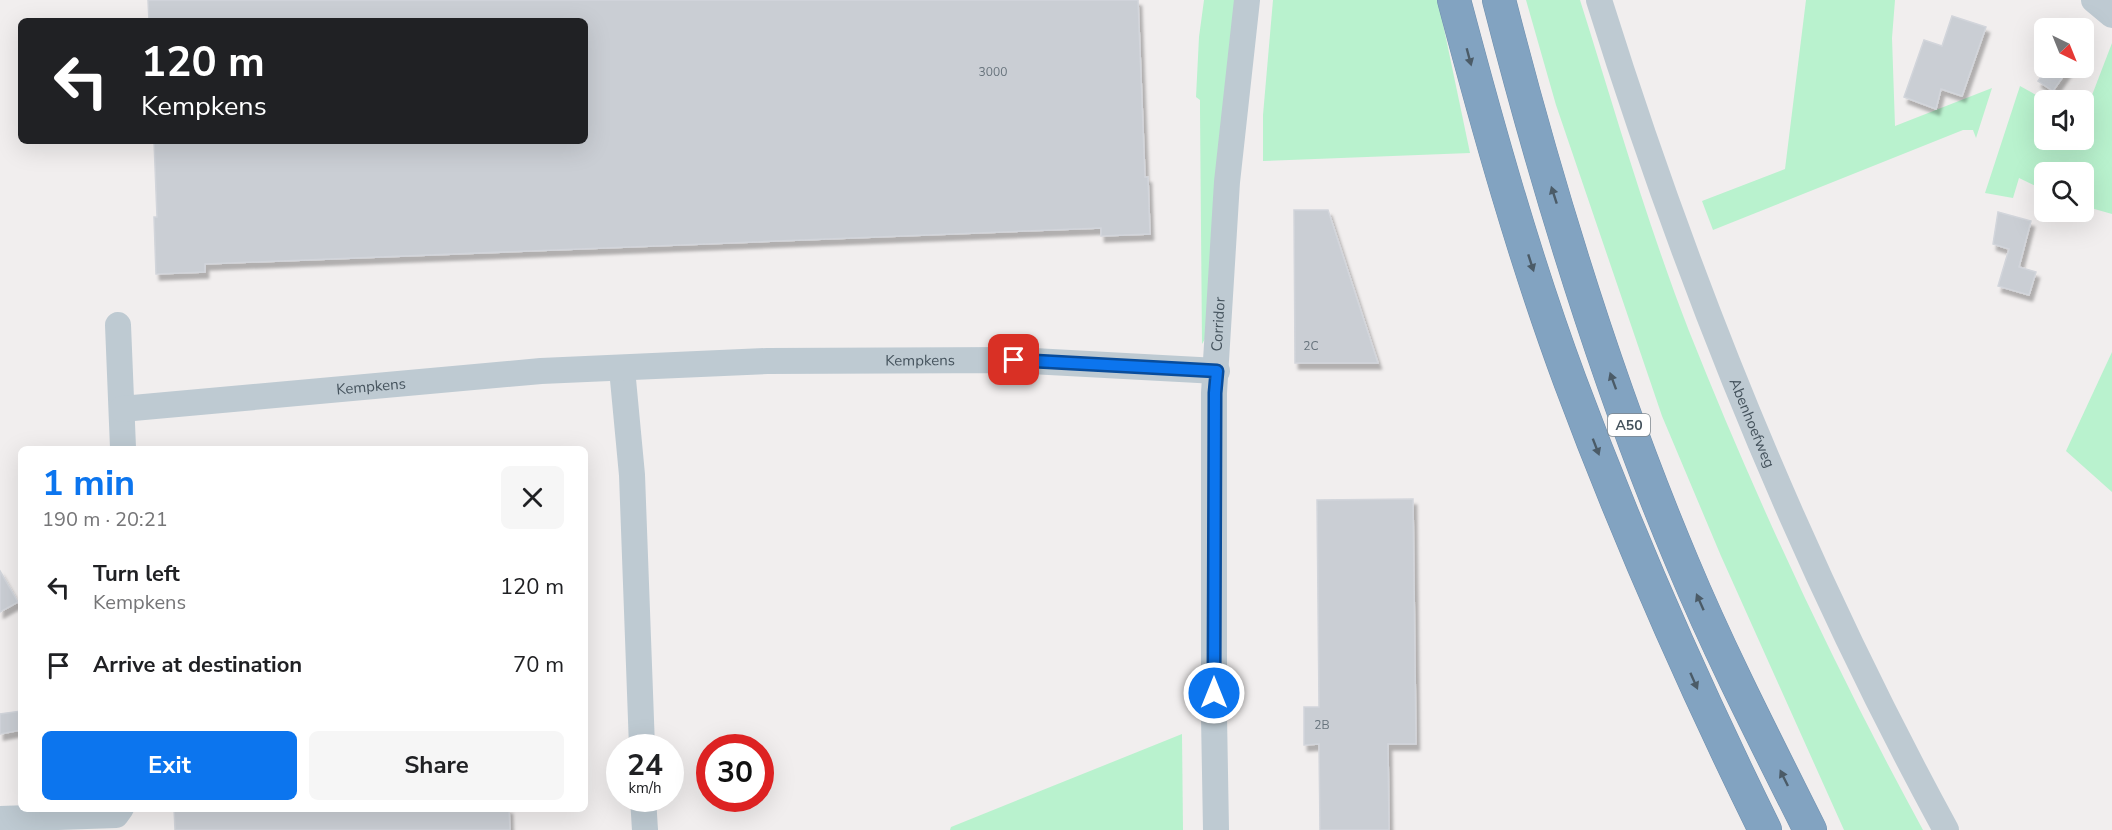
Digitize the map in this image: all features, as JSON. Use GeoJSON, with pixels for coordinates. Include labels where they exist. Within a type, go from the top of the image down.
{"type":"FeatureCollection","features":[{"type":"Feature","properties":{"kind":"highway","name":"A50"},"geometry":{"type":"LineString","coordinates":[[1454,0],[1529,258],[1570,380],[1628,531],[1714,726],[1765,830]]}},
{"type":"Feature","properties":{"kind":"highway","name":"A50"},"geometry":{"type":"LineString","coordinates":[[1499,0],[1529,117],[1608,368],[1640,454],[1683,564],[1732,673],[1810,830]]}},
{"type":"Feature","properties":{"kind":"street","name":"Corridor"},"geometry":{"type":"LineString","coordinates":[[1216,830],[1214,402],[1227,182],[1247,0]]}},
{"type":"Feature","properties":{"kind":"street","name":"Abenhoefweg"},"geometry":{"type":"LineString","coordinates":[[1599,0],[1679,238],[1777,484],[1833,608],[1946,830]]}},
{"type":"Feature","properties":{"kind":"street"},"geometry":{"type":"LineString","coordinates":[[2094,0],[2112,15]]}},
{"type":"Feature","properties":{"kind":"street"},"geometry":{"type":"LineString","coordinates":[[118,325],[123,446]]}},
{"type":"Feature","properties":{"kind":"street","name":"Kempkens"},"geometry":{"type":"LineString","coordinates":[[122,409],[541,371],[767,361],[1014,360],[1217,371]]}},
{"type":"Feature","properties":{"kind":"street"},"geometry":{"type":"LineString","coordinates":[[622,369],[632,475],[642,734]]}},
{"type":"Feature","properties":{"kind":"street"},"geometry":{"type":"LineString","coordinates":[[0,819],[116,815],[118,812]]}},
{"type":"Feature","properties":{"kind":"street"},"geometry":{"type":"LineString","coordinates":[[644,812],[645,830]]}},
{"type":"Feature","properties":{"kind":"green space"},"geometry":{"type":"Polygon","coordinates":[[[1204,0],[1236,0],[1209,332],[1202,344],[1200,100],[1196,97],[1199,37],[1204,0]]]}},
{"type":"Feature","properties":{"kind":"green space"},"geometry":{"type":"Polygon","coordinates":[[[1273,0],[1438,0],[1470,153],[1263,161],[1263,115],[1273,0]]]}},
{"type":"Feature","properties":{"kind":"green space"},"geometry":{"type":"Polygon","coordinates":[[[1526,0],[1580,0],[1659,249],[1715,395],[1798,584],[1923,830],[1844,830],[1721,556],[1662,416],[1556,105],[1526,0]]]}},
{"type":"Feature","properties":{"kind":"green space"},"geometry":{"type":"Polygon","coordinates":[[[1806,0],[1895,0],[1892,38],[1895,126],[1992,88],[1976,138],[1973,130],[1963,130],[1713,230],[1702,201],[1785,169],[1806,0]]]}},
{"type":"Feature","properties":{"kind":"green space"},"geometry":{"type":"Polygon","coordinates":[[[2112,43],[2112,214],[2094,209],[2094,162],[2034,162],[2034,185],[2019,178],[2013,198],[1985,193],[2020,86],[2034,94],[2034,150],[2094,150],[2094,90],[2112,43]]]}},
{"type":"Feature","properties":{"kind":"green space"},"geometry":{"type":"Polygon","coordinates":[[[2112,352],[2112,492],[2066,451],[2112,352]]]}},
{"type":"Feature","properties":{"kind":"green space"},"geometry":{"type":"Polygon","coordinates":[[[1182,734],[1183,830],[950,830],[951,827],[1182,734]]]}},
{"type":"Feature","properties":{"kind":"building"},"geometry":{"type":"Polygon","coordinates":[[[148,0],[1138,0],[1145,177],[1148,177],[1150,234],[1101,236],[1101,228],[205,264],[205,272],[156,274],[154,217],[157,217],[154,144],[588,144],[588,18],[149,18],[148,0]]]}},
{"type":"Feature","properties":{"kind":"building"},"geometry":{"type":"Polygon","coordinates":[[[1952,16],[1986,27],[1962,96],[1941,89],[1936,109],[1904,97],[1924,40],[1942,46],[1952,16]]]}},
{"type":"Feature","properties":{"kind":"building"},"geometry":{"type":"Polygon","coordinates":[[[2040,78],[2062,78],[2054,90],[2038,81],[2040,78]]]}},
{"type":"Feature","properties":{"kind":"building"},"geometry":{"type":"Polygon","coordinates":[[[1294,210],[1328,210],[1378,363],[1295,363],[1294,210]]]}},
{"type":"Feature","properties":{"kind":"building"},"geometry":{"type":"Polygon","coordinates":[[[1998,212],[2031,221],[2019,267],[2036,272],[2029,295],[1998,286],[2009,249],[1993,244],[1998,212]]]}},
{"type":"Feature","properties":{"kind":"building"},"geometry":{"type":"Polygon","coordinates":[[[1413,499],[1416,744],[1388,744],[1389,830],[1320,830],[1319,744],[1304,745],[1304,707],[1319,707],[1317,500],[1413,499]]]}},
{"type":"Feature","properties":{"kind":"building"},"geometry":{"type":"Polygon","coordinates":[[[0,571],[18,602],[0,612],[0,571]]]}},
{"type":"Feature","properties":{"kind":"building"},"geometry":{"type":"Polygon","coordinates":[[[18,711],[18,731],[0,734],[0,714],[18,711]]]}},
{"type":"Feature","properties":{"kind":"building"},"geometry":{"type":"Polygon","coordinates":[[[174,812],[509,812],[510,830],[175,830],[174,812]]]}},
{"type":"Feature","properties":{"kind":"route"},"geometry":{"type":"LineString","coordinates":[[1014,360],[1217,371],[1214,693]]}}]}
